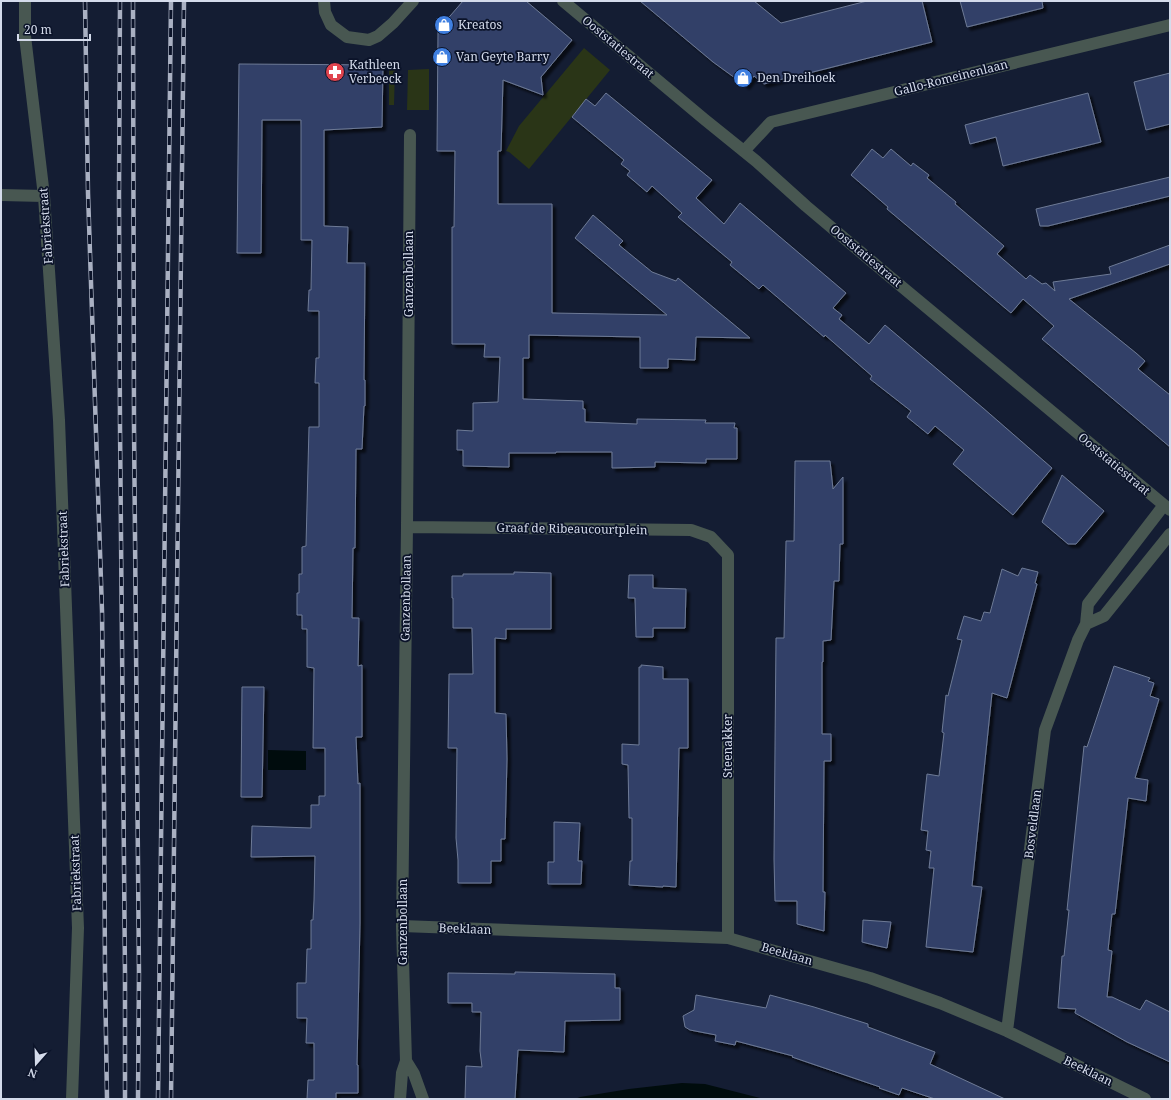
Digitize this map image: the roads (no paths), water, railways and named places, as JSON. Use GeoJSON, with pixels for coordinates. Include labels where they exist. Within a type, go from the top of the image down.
{"type":"FeatureCollection","features":[{"type":"Feature","properties":{"kind":"street","name":"Fabriekstraat"},"geometry":{"type":"LineString","coordinates":[[25,1],[25,36],[44,196],[59,420],[78,928],[72,1099]]}},
{"type":"Feature","properties":{"kind":"street"},"geometry":{"type":"LineString","coordinates":[[324,1],[325,12],[331,25],[347,37],[369,40],[378,36],[393,23],[413,1]]}},
{"type":"Feature","properties":{"kind":"street","name":"Ooststatiestraat"},"geometry":{"type":"LineString","coordinates":[[563,1],[744,151],[889,276],[1167,507]]}},
{"type":"Feature","properties":{"kind":"street","name":"Gallo-Romeinenlaan"},"geometry":{"type":"LineString","coordinates":[[744,151],[771,122],[1170,25]]}},
{"type":"Feature","properties":{"kind":"street","name":"Ganzenbollaan"},"geometry":{"type":"LineString","coordinates":[[400,1099],[402,1073],[406,1061],[402,926],[410,135]]}},
{"type":"Feature","properties":{"kind":"street"},"geometry":{"type":"LineString","coordinates":[[1,194],[44,196]]}},
{"type":"Feature","properties":{"kind":"street","name":"Bosveldlaan"},"geometry":{"type":"LineString","coordinates":[[1007,1031],[1045,730],[1078,640],[1086,624],[1088,604],[1167,507]]}},
{"type":"Feature","properties":{"kind":"street","name":"Graaf de Ribeaucourtplein"},"geometry":{"type":"LineString","coordinates":[[407,528],[691,530],[711,537],[728,555]]}},
{"type":"Feature","properties":{"kind":"street"},"geometry":{"type":"LineString","coordinates":[[1086,624],[1104,616],[1170,534]]}},
{"type":"Feature","properties":{"kind":"street","name":"Steenakker"},"geometry":{"type":"LineString","coordinates":[[728,555],[728,938]]}},
{"type":"Feature","properties":{"kind":"street","name":"Beeklaan"},"geometry":{"type":"LineString","coordinates":[[402,926],[728,938],[870,978],[940,1003],[1007,1031],[1145,1099]]}},
{"type":"Feature","properties":{"kind":"street","name":"Ganzenbollaan"},"geometry":{"type":"LineString","coordinates":[[406,1061],[414,1074],[423,1099]]}},
{"type":"Feature","properties":{"kind":"railway"},"geometry":{"type":"LineString","coordinates":[[85,1],[88,193],[102,611],[107,1099]]}},
{"type":"Feature","properties":{"kind":"railway"},"geometry":{"type":"LineString","coordinates":[[120,1],[120,426],[125,1099]]}},
{"type":"Feature","properties":{"kind":"railway"},"geometry":{"type":"LineString","coordinates":[[133,1],[134,426],[139,974],[138,1099]]}},
{"type":"Feature","properties":{"kind":"railway"},"geometry":{"type":"LineString","coordinates":[[158,1099],[171,1]]}},
{"type":"Feature","properties":{"kind":"railway"},"geometry":{"type":"LineString","coordinates":[[171,1099],[184,1]]}},
{"type":"Feature","properties":{"kind":"place","name":"Kreatos"},"geometry":{"type":"Point","coordinates":[444,25]}},
{"type":"Feature","properties":{"kind":"place","name":"Van Geyte Barry"},"geometry":{"type":"Point","coordinates":[442,57]}},
{"type":"Feature","properties":{"kind":"place","name":"Kathleen Verbeeck"},"geometry":{"type":"Point","coordinates":[335,72]}},
{"type":"Feature","properties":{"kind":"place","name":"Den Dreihoek"},"geometry":{"type":"Point","coordinates":[743,78]}}]}
